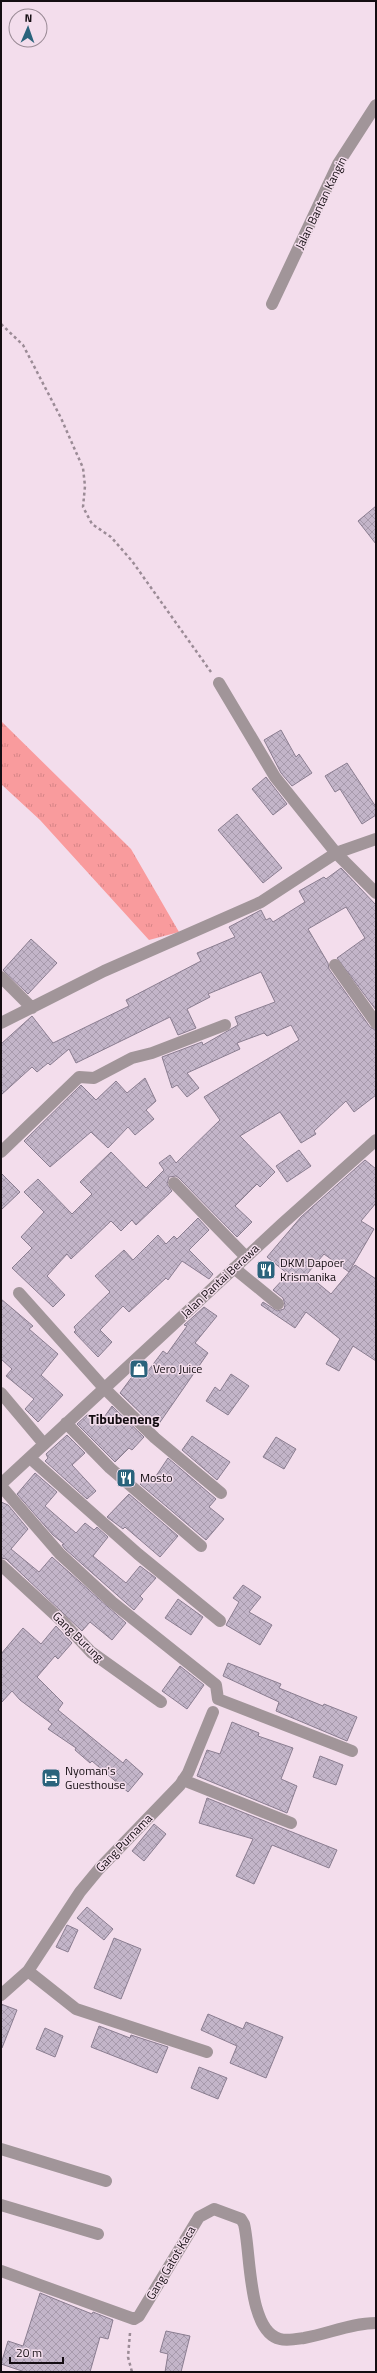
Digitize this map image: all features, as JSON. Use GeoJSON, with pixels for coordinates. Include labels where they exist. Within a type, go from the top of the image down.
{"type":"FeatureCollection","features":[{"type":"Feature","properties":{"kind":"street","name":"Jalan Bantan Kangin"},"geometry":{"type":"LineString","coordinates":[[272,304],[338,164],[376,105]]}},
{"type":"Feature","properties":{"kind":"street"},"geometry":{"type":"LineString","coordinates":[[219,683],[276,777],[336,853],[376,893]]}},
{"type":"Feature","properties":{"kind":"street"},"geometry":{"type":"LineString","coordinates":[[1,1023],[104,971],[261,902],[336,853],[376,839]]}},
{"type":"Feature","properties":{"kind":"street"},"geometry":{"type":"LineString","coordinates":[[335,965],[376,1023]]}},
{"type":"Feature","properties":{"kind":"street"},"geometry":{"type":"LineString","coordinates":[[1,977],[32,1008]]}},
{"type":"Feature","properties":{"kind":"street"},"geometry":{"type":"LineString","coordinates":[[1,1152],[79,1077],[94,1078],[132,1058],[152,1053],[225,1025]]}},
{"type":"Feature","properties":{"kind":"street","name":"Jalan Pantai Berawa"},"geometry":{"type":"LineString","coordinates":[[1,1485],[234,1268],[376,1140]]}},
{"type":"Feature","properties":{"kind":"street"},"geometry":{"type":"LineString","coordinates":[[174,1183],[246,1257]]}},
{"type":"Feature","properties":{"kind":"street"},"geometry":{"type":"LineString","coordinates":[[234,1268],[278,1304]]}},
{"type":"Feature","properties":{"kind":"street"},"geometry":{"type":"LineString","coordinates":[[19,1293],[104,1388],[155,1438],[221,1493]]}},
{"type":"Feature","properties":{"kind":"street"},"geometry":{"type":"LineString","coordinates":[[1,1393],[44,1444]]}},
{"type":"Feature","properties":{"kind":"street"},"geometry":{"type":"LineString","coordinates":[[66,1423],[110,1468],[201,1546]]}},
{"type":"Feature","properties":{"kind":"street"},"geometry":{"type":"LineString","coordinates":[[30,1458],[138,1554],[220,1621]]}},
{"type":"Feature","properties":{"kind":"street"},"geometry":{"type":"LineString","coordinates":[[1,1485],[60,1554],[94,1586],[216,1685],[218,1699],[352,1751]]}},
{"type":"Feature","properties":{"kind":"street","name":"Gang Burung"},"geometry":{"type":"LineString","coordinates":[[1,1565],[64,1623],[91,1652],[161,1702]]}},
{"type":"Feature","properties":{"kind":"street","name":"Gang Purnama"},"geometry":{"type":"LineString","coordinates":[[1,1995],[28,1971],[80,1892],[183,1780],[188,1772],[213,1712]]}},
{"type":"Feature","properties":{"kind":"street"},"geometry":{"type":"LineString","coordinates":[[183,1780],[292,1823]]}},
{"type":"Feature","properties":{"kind":"street"},"geometry":{"type":"LineString","coordinates":[[28,1971],[76,2009],[207,2052]]}},
{"type":"Feature","properties":{"kind":"street"},"geometry":{"type":"LineString","coordinates":[[1,2149],[106,2181]]}},
{"type":"Feature","properties":{"kind":"street"},"geometry":{"type":"LineString","coordinates":[[1,2205],[98,2234]]}},
{"type":"Feature","properties":{"kind":"street","name":"Gang Gatot Kaca"},"geometry":{"type":"LineString","coordinates":[[134,2319],[139,2316],[199,2217],[214,2209],[241,2219],[244,2224],[248,2263],[260,2320],[270,2334],[279,2339],[294,2339],[361,2324],[376,2323]]}},
{"type":"Feature","properties":{"kind":"street"},"geometry":{"type":"LineString","coordinates":[[1,2271],[134,2319]]}},
{"type":"Feature","properties":{"kind":"path"},"geometry":{"type":"LineString","coordinates":[[1,324],[23,345],[61,418],[83,468],[85,486],[83,507],[92,524],[111,537],[132,561],[219,683]]}},
{"type":"Feature","properties":{"kind":"path"},"geometry":{"type":"LineString","coordinates":[[132,2372],[128,2346],[134,2319]]}},
{"type":"Feature","properties":{"kind":"green space"},"geometry":{"type":"Polygon","coordinates":[[[1,721],[131,849],[179,932],[149,940],[40,820],[1,784],[1,721]]]}},
{"type":"Feature","properties":{"kind":"building"},"geometry":{"type":"Polygon","coordinates":[[[376,506],[376,544],[358,521],[376,506]]]}},
{"type":"Feature","properties":{"kind":"building"},"geometry":{"type":"Polygon","coordinates":[[[281,730],[296,757],[299,754],[312,773],[292,786],[281,773],[264,740],[281,730]]]}},
{"type":"Feature","properties":{"kind":"building"},"geometry":{"type":"Polygon","coordinates":[[[347,763],[376,807],[376,815],[362,824],[340,789],[335,792],[325,776],[347,763]]]}},
{"type":"Feature","properties":{"kind":"building"},"geometry":{"type":"Polygon","coordinates":[[[266,777],[287,804],[273,815],[252,789],[266,777]]]}},
{"type":"Feature","properties":{"kind":"building"},"geometry":{"type":"Polygon","coordinates":[[[237,814],[282,868],[263,883],[218,830],[237,814]]]}},
{"type":"Feature","properties":{"kind":"building"},"geometry":{"type":"Polygon","coordinates":[[[341,868],[376,905],[376,1010],[337,958],[365,938],[346,907],[308,929],[328,963],[329,969],[370,1027],[376,1030],[376,1095],[354,1112],[346,1101],[314,1131],[316,1134],[301,1143],[280,1112],[240,1136],[275,1172],[260,1187],[257,1184],[235,1206],[252,1222],[237,1237],[179,1178],[176,1176],[169,1177],[167,1184],[172,1191],[136,1225],[132,1220],[121,1231],[111,1221],[71,1259],[67,1254],[47,1276],[65,1295],[53,1307],[12,1268],[32,1248],[21,1237],[44,1212],[24,1192],[38,1179],[72,1214],[92,1194],[80,1182],[111,1152],[146,1188],[164,1170],[159,1163],[170,1155],[176,1163],[220,1120],[204,1097],[299,1040],[291,1025],[267,1036],[264,1033],[237,1043],[240,1049],[187,1073],[199,1088],[187,1097],[177,1085],[172,1088],[162,1057],[202,1042],[203,1045],[238,1025],[235,1017],[275,1002],[261,972],[208,994],[210,997],[187,1009],[196,1028],[178,1035],[170,1017],[76,1063],[69,1049],[50,1065],[48,1063],[37,1072],[32,1067],[1,1095],[1,1044],[32,1016],[53,1043],[129,1006],[126,1000],[201,961],[197,953],[235,937],[229,927],[261,910],[266,920],[270,918],[273,922],[305,902],[299,891],[324,877],[326,879],[341,868]]]}},
{"type":"Feature","properties":{"kind":"building"},"geometry":{"type":"Polygon","coordinates":[[[31,939],[57,963],[28,994],[3,970],[31,939]]]}},
{"type":"Feature","properties":{"kind":"building"},"geometry":{"type":"Polygon","coordinates":[[[145,1078],[156,1101],[146,1110],[154,1119],[135,1135],[128,1127],[108,1148],[91,1132],[50,1167],[24,1141],[81,1085],[96,1100],[116,1081],[127,1093],[145,1078]]]}},
{"type":"Feature","properties":{"kind":"building"},"geometry":{"type":"Polygon","coordinates":[[[299,1150],[311,1166],[287,1182],[276,1166],[299,1150]]]}},
{"type":"Feature","properties":{"kind":"building"},"geometry":{"type":"Polygon","coordinates":[[[365,1160],[376,1169],[376,1203],[361,1221],[374,1229],[349,1272],[324,1254],[307,1274],[331,1294],[355,1265],[376,1279],[376,1361],[353,1346],[339,1371],[326,1364],[340,1339],[306,1312],[295,1328],[261,1305],[263,1302],[277,1311],[284,1309],[285,1305],[283,1298],[273,1290],[288,1274],[267,1257],[301,1217],[365,1160]]]}},
{"type":"Feature","properties":{"kind":"building"},"geometry":{"type":"Polygon","coordinates":[[[1,1173],[20,1192],[1,1210],[1,1173]]]}},
{"type":"Feature","properties":{"kind":"building"},"geometry":{"type":"Polygon","coordinates":[[[198,1218],[209,1230],[189,1250],[213,1274],[209,1279],[182,1261],[168,1280],[166,1278],[129,1312],[123,1306],[100,1330],[112,1342],[98,1357],[74,1332],[76,1330],[74,1327],[110,1292],[95,1276],[124,1250],[133,1260],[158,1235],[166,1244],[174,1236],[177,1239],[198,1218]]]}},
{"type":"Feature","properties":{"kind":"building"},"geometry":{"type":"Polygon","coordinates":[[[1,1299],[33,1326],[29,1329],[58,1354],[41,1375],[63,1395],[38,1422],[25,1409],[34,1399],[6,1376],[12,1369],[1,1359],[1,1299]]]}},
{"type":"Feature","properties":{"kind":"building"},"geometry":{"type":"Polygon","coordinates":[[[204,1307],[217,1316],[195,1343],[208,1353],[156,1428],[120,1393],[140,1366],[148,1371],[163,1351],[167,1354],[187,1326],[184,1325],[204,1307]]]}},
{"type":"Feature","properties":{"kind":"building"},"geometry":{"type":"Polygon","coordinates":[[[231,1374],[249,1386],[228,1415],[206,1401],[215,1387],[220,1391],[231,1374]]]}},
{"type":"Feature","properties":{"kind":"building"},"geometry":{"type":"Polygon","coordinates":[[[112,1406],[144,1437],[132,1450],[129,1448],[115,1462],[77,1424],[88,1414],[100,1423],[112,1406]]]}},
{"type":"Feature","properties":{"kind":"building"},"geometry":{"type":"Polygon","coordinates":[[[67,1435],[85,1453],[72,1465],[96,1491],[87,1499],[45,1461],[48,1458],[46,1454],[67,1435]]]}},
{"type":"Feature","properties":{"kind":"building"},"geometry":{"type":"Polygon","coordinates":[[[192,1436],[230,1462],[217,1480],[182,1450],[192,1436]]]}},
{"type":"Feature","properties":{"kind":"building"},"geometry":{"type":"Polygon","coordinates":[[[276,1437],[296,1449],[284,1469],[263,1457],[276,1437]]]}},
{"type":"Feature","properties":{"kind":"building"},"geometry":{"type":"Polygon","coordinates":[[[168,1458],[216,1499],[209,1507],[224,1519],[206,1540],[140,1484],[148,1475],[154,1479],[168,1458]]]}},
{"type":"Feature","properties":{"kind":"building"},"geometry":{"type":"Polygon","coordinates":[[[35,1473],[57,1492],[45,1506],[76,1533],[85,1523],[94,1530],[97,1527],[108,1537],[93,1556],[126,1583],[140,1566],[156,1578],[140,1596],[143,1599],[134,1610],[65,1549],[62,1545],[64,1544],[53,1535],[17,1494],[35,1473]]]}},
{"type":"Feature","properties":{"kind":"building"},"geometry":{"type":"Polygon","coordinates":[[[129,1494],[178,1536],[160,1557],[125,1527],[123,1529],[107,1517],[129,1494]]]}},
{"type":"Feature","properties":{"kind":"building"},"geometry":{"type":"Polygon","coordinates":[[[1,1502],[8,1505],[28,1529],[11,1549],[39,1572],[52,1557],[126,1623],[112,1640],[90,1622],[82,1631],[6,1559],[1,1558],[1,1502]]]}},
{"type":"Feature","properties":{"kind":"building"},"geometry":{"type":"Polygon","coordinates":[[[243,1585],[261,1597],[249,1612],[272,1625],[260,1645],[226,1625],[239,1602],[233,1598],[243,1585]]]}},
{"type":"Feature","properties":{"kind":"building"},"geometry":{"type":"Polygon","coordinates":[[[178,1599],[203,1617],[191,1635],[165,1618],[178,1599]]]}},
{"type":"Feature","properties":{"kind":"building"},"geometry":{"type":"Polygon","coordinates":[[[56,1626],[72,1643],[58,1659],[55,1656],[37,1677],[63,1703],[58,1710],[123,1763],[126,1759],[143,1774],[128,1792],[92,1761],[90,1763],[75,1750],[76,1748],[48,1729],[52,1724],[20,1700],[12,1691],[1,1703],[1,1654],[23,1628],[41,1644],[56,1626]]]}},
{"type":"Feature","properties":{"kind":"building"},"geometry":{"type":"Polygon","coordinates":[[[228,1663],[281,1684],[279,1688],[323,1706],[324,1704],[357,1717],[347,1741],[276,1711],[279,1702],[223,1676],[228,1663]]]}},
{"type":"Feature","properties":{"kind":"building"},"geometry":{"type":"Polygon","coordinates":[[[180,1666],[204,1685],[187,1709],[162,1691],[180,1666]]]}},
{"type":"Feature","properties":{"kind":"building"},"geometry":{"type":"Polygon","coordinates":[[[232,1722],[259,1733],[258,1736],[293,1748],[281,1779],[297,1786],[287,1813],[197,1776],[207,1750],[220,1754],[232,1722]]]}},
{"type":"Feature","properties":{"kind":"building"},"geometry":{"type":"Polygon","coordinates":[[[320,1756],[343,1765],[336,1785],[313,1777],[320,1756]]]}},
{"type":"Feature","properties":{"kind":"building"},"geometry":{"type":"Polygon","coordinates":[[[207,1798],[337,1850],[329,1868],[272,1845],[254,1884],[236,1876],[253,1839],[199,1823],[207,1798]]]}},
{"type":"Feature","properties":{"kind":"building"},"geometry":{"type":"Polygon","coordinates":[[[154,1824],[166,1834],[144,1861],[132,1851],[154,1824]]]}},
{"type":"Feature","properties":{"kind":"building"},"geometry":{"type":"Polygon","coordinates":[[[87,1907],[113,1929],[104,1940],[77,1918],[87,1907]]]}},
{"type":"Feature","properties":{"kind":"building"},"geometry":{"type":"Polygon","coordinates":[[[67,1925],[78,1930],[68,1952],[56,1947],[67,1925]]]}},
{"type":"Feature","properties":{"kind":"building"},"geometry":{"type":"Polygon","coordinates":[[[114,1938],[141,1949],[121,1999],[94,1988],[114,1938]]]}},
{"type":"Feature","properties":{"kind":"building"},"geometry":{"type":"Polygon","coordinates":[[[1,2004],[17,2010],[2,2048],[1,2048],[1,2004]]]}},
{"type":"Feature","properties":{"kind":"building"},"geometry":{"type":"Polygon","coordinates":[[[208,2014],[243,2029],[246,2022],[283,2037],[266,2078],[230,2063],[237,2046],[201,2030],[208,2014]]]}},
{"type":"Feature","properties":{"kind":"building"},"geometry":{"type":"Polygon","coordinates":[[[99,2026],[130,2038],[131,2035],[168,2047],[157,2073],[91,2047],[99,2026]]]}},
{"type":"Feature","properties":{"kind":"building"},"geometry":{"type":"Polygon","coordinates":[[[45,2028],[63,2036],[55,2057],[36,2049],[45,2028]]]}},
{"type":"Feature","properties":{"kind":"building"},"geometry":{"type":"Polygon","coordinates":[[[199,2067],[227,2078],[218,2099],[191,2088],[199,2067]]]}},
{"type":"Feature","properties":{"kind":"building"},"geometry":{"type":"Polygon","coordinates":[[[40,2293],[92,2314],[93,2312],[113,2320],[108,2339],[100,2337],[90,2372],[25,2372],[1,2364],[8,2341],[23,2346],[40,2293]]]}},
{"type":"Feature","properties":{"kind":"building"},"geometry":{"type":"Polygon","coordinates":[[[166,2331],[190,2336],[181,2372],[165,2372],[168,2354],[160,2352],[166,2331]]]}},
{"type":"Feature","properties":{"kind":"place","name":"DKM Dapoer Krismanika"},"geometry":{"type":"Point","coordinates":[266,1270]}},
{"type":"Feature","properties":{"kind":"place","name":"Vero Juice"},"geometry":{"type":"Point","coordinates":[139,1369]}},
{"type":"Feature","properties":{"kind":"place","name":"Mosto"},"geometry":{"type":"Point","coordinates":[126,1478]}},
{"type":"Feature","properties":{"kind":"place","name":"Nyoman's Guesthouse"},"geometry":{"type":"Point","coordinates":[51,1778]}},
{"type":"Feature","properties":{"kind":"district","name":"Tibubeneng"},"geometry":{"type":"Point","coordinates":[124,1419]}}]}
